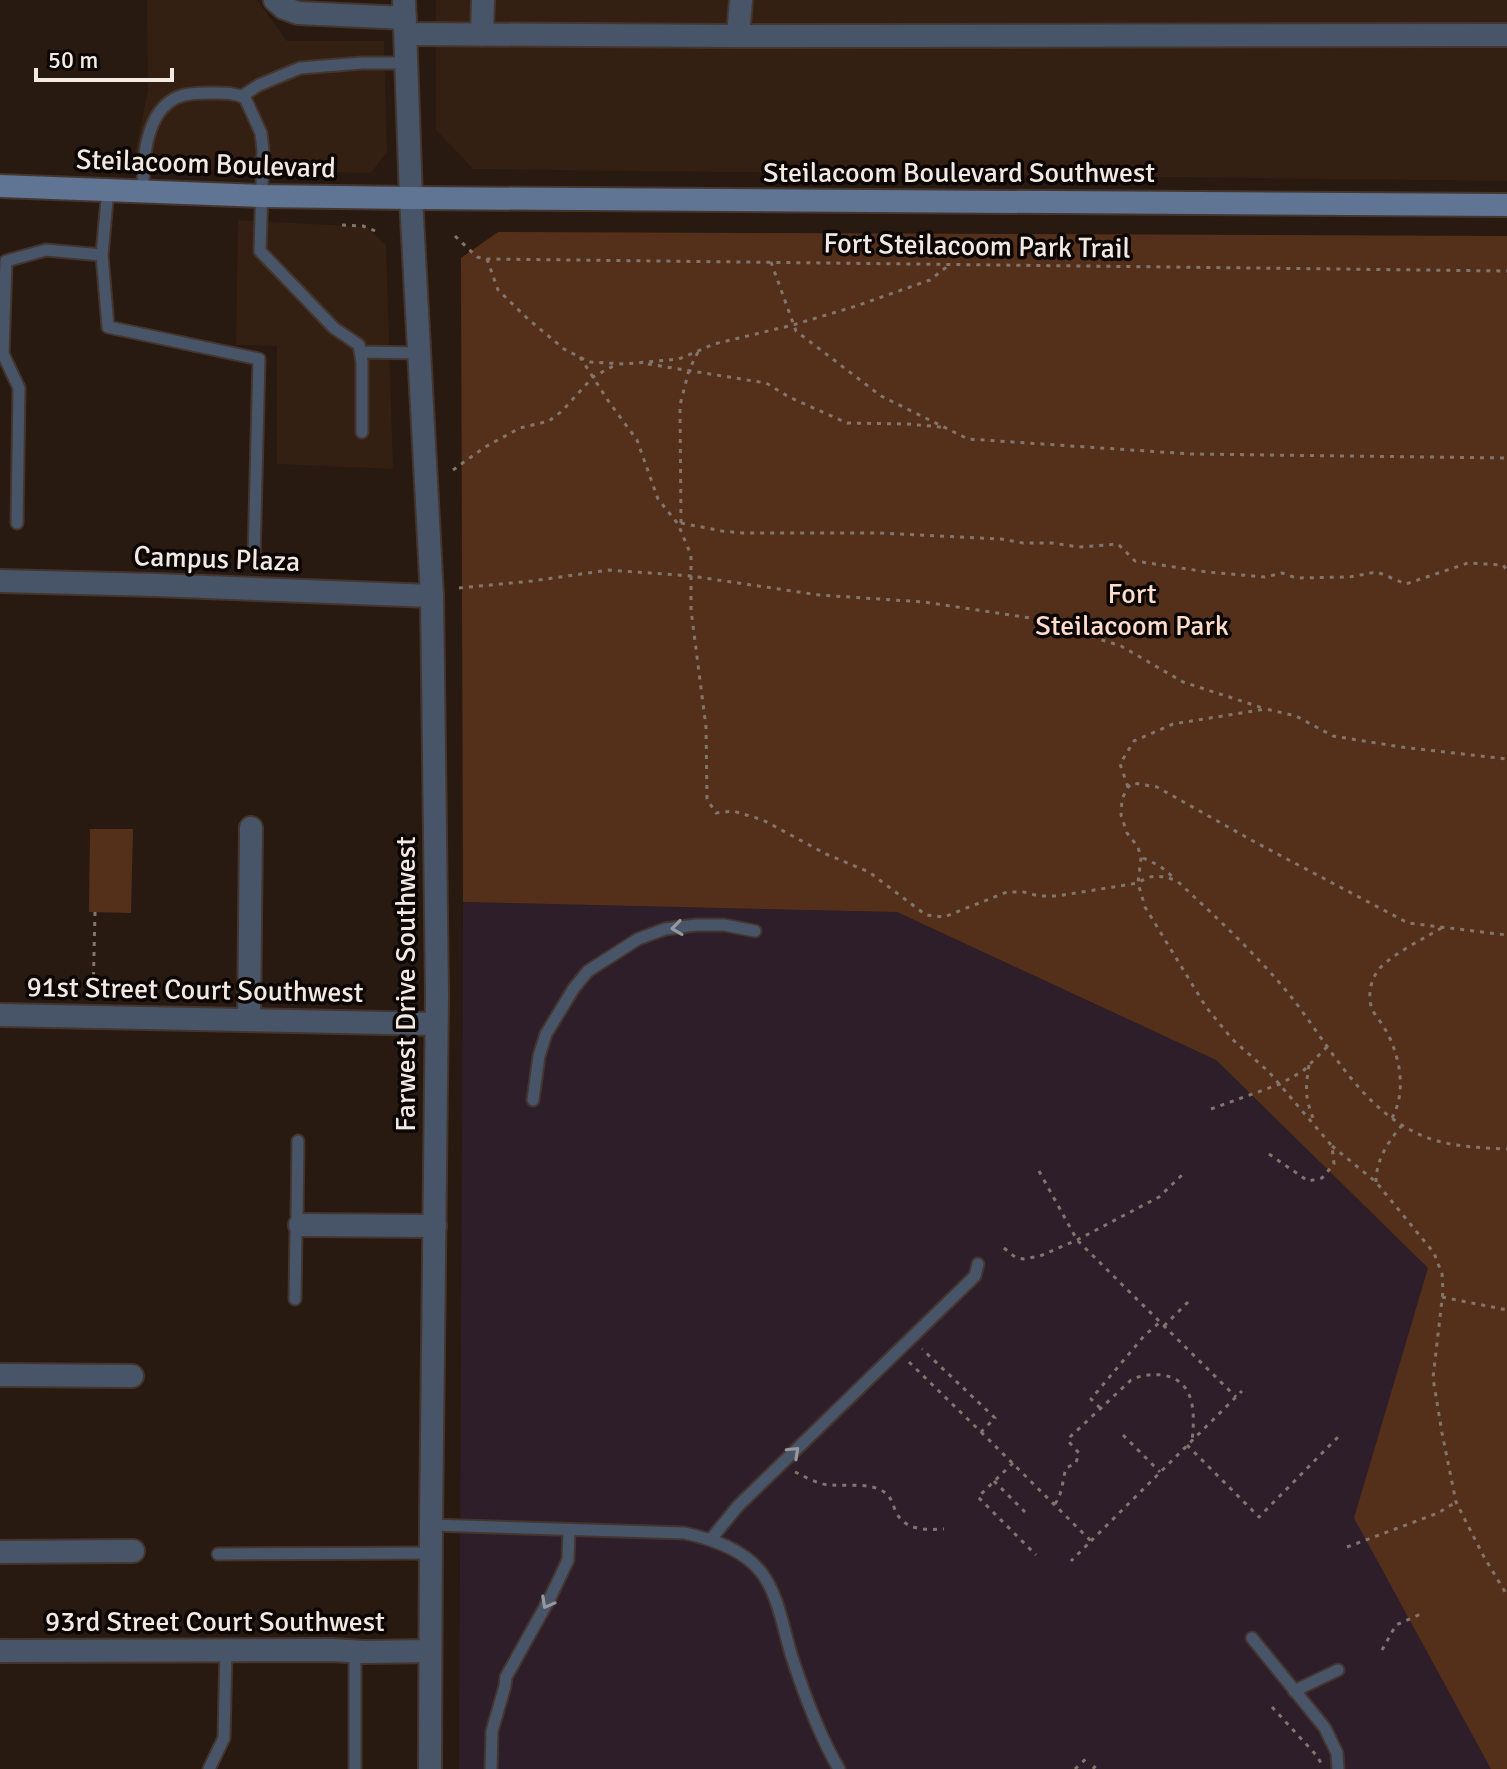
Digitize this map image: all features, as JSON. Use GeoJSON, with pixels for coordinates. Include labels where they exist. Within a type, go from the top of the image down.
{"type":"FeatureCollection","features":[{"type":"Feature","properties":{"kind":"main road","name":"Steilacoom Boulevard"},"geometry":{"type":"LineString","coordinates":[[0,186],[411,198]]}},
{"type":"Feature","properties":{"kind":"main road","name":"Steilacoom Boulevard Southwest"},"geometry":{"type":"LineString","coordinates":[[411,198],[1507,205]]}},
{"type":"Feature","properties":{"kind":"street"},"geometry":{"type":"LineString","coordinates":[[275,0],[284,8],[298,13],[405,17],[482,35],[1507,35]]}},
{"type":"Feature","properties":{"kind":"street"},"geometry":{"type":"LineString","coordinates":[[482,35],[483,0]]}},
{"type":"Feature","properties":{"kind":"street"},"geometry":{"type":"LineString","coordinates":[[738,36],[741,0]]}},
{"type":"Feature","properties":{"kind":"street","name":"Farwest Drive Southwest"},"geometry":{"type":"LineString","coordinates":[[405,17],[411,198],[432,596],[436,1024],[430,1769]]}},
{"type":"Feature","properties":{"kind":"street","name":"Campus Plaza"},"geometry":{"type":"LineString","coordinates":[[0,581],[432,596]]}},
{"type":"Feature","properties":{"kind":"street"},"geometry":{"type":"LineString","coordinates":[[249,1020],[251,828]]}},
{"type":"Feature","properties":{"kind":"street","name":"91st Street Court Southwest"},"geometry":{"type":"LineString","coordinates":[[0,1015],[436,1024]]}},
{"type":"Feature","properties":{"kind":"street"},"geometry":{"type":"LineString","coordinates":[[300,1225],[435,1226]]}},
{"type":"Feature","properties":{"kind":"street"},"geometry":{"type":"LineString","coordinates":[[0,1375],[132,1376]]}},
{"type":"Feature","properties":{"kind":"street"},"geometry":{"type":"LineString","coordinates":[[0,1552],[133,1551]]}},
{"type":"Feature","properties":{"kind":"street","name":"93rd Street Court Southwest"},"geometry":{"type":"LineString","coordinates":[[0,1651],[430,1651]]}},
{"type":"Feature","properties":{"kind":"lane"},"geometry":{"type":"LineString","coordinates":[[242,96],[259,85],[300,68],[406,63]]}},
{"type":"Feature","properties":{"kind":"lane"},"geometry":{"type":"LineString","coordinates":[[143,191],[146,145],[160,111],[169,101],[181,95],[197,93],[231,93],[245,98],[261,133],[263,151],[260,251],[334,328],[359,345],[362,362],[362,432]]}},
{"type":"Feature","properties":{"kind":"lane","name":"Campus Plaza"},"geometry":{"type":"LineString","coordinates":[[108,189],[102,255],[108,327],[259,359],[254,559]]}},
{"type":"Feature","properties":{"kind":"lane"},"geometry":{"type":"LineString","coordinates":[[17,523],[19,388],[3,354],[6,261],[46,250],[102,255]]}},
{"type":"Feature","properties":{"kind":"lane"},"geometry":{"type":"LineString","coordinates":[[360,352],[419,353]]}},
{"type":"Feature","properties":{"kind":"lane"},"geometry":{"type":"LineString","coordinates":[[533,1100],[539,1056],[546,1034],[588,971],[638,939],[665,929],[724,925],[755,931]]}},
{"type":"Feature","properties":{"kind":"lane"},"geometry":{"type":"LineString","coordinates":[[295,1299],[296,1233],[300,1225],[297,1217],[298,1141]]}},
{"type":"Feature","properties":{"kind":"lane"},"geometry":{"type":"LineString","coordinates":[[711,1539],[738,1506],[975,1276],[978,1264]]}},
{"type":"Feature","properties":{"kind":"lane"},"geometry":{"type":"LineString","coordinates":[[431,1525],[684,1533],[711,1539],[743,1556],[759,1570],[770,1588],[799,1678],[839,1769]]}},
{"type":"Feature","properties":{"kind":"lane"},"geometry":{"type":"LineString","coordinates":[[491,1769],[492,1731],[506,1677],[568,1560],[569,1530]]}},
{"type":"Feature","properties":{"kind":"lane"},"geometry":{"type":"LineString","coordinates":[[218,1554],[431,1553]]}},
{"type":"Feature","properties":{"kind":"lane"},"geometry":{"type":"LineString","coordinates":[[1252,1638],[1325,1728],[1337,1753],[1338,1769]]}},
{"type":"Feature","properties":{"kind":"lane"},"geometry":{"type":"LineString","coordinates":[[209,1769],[224,1738],[226,1650]]}},
{"type":"Feature","properties":{"kind":"lane"},"geometry":{"type":"LineString","coordinates":[[355,1651],[355,1769]]}},
{"type":"Feature","properties":{"kind":"lane"},"geometry":{"type":"LineString","coordinates":[[1294,1691],[1338,1670]]}},
{"type":"Feature","properties":{"kind":"path"},"geometry":{"type":"LineString","coordinates":[[342,225],[363,226],[378,232]]}},
{"type":"Feature","properties":{"kind":"path"},"geometry":{"type":"LineString","coordinates":[[455,236],[477,257],[487,259],[498,290],[564,349],[589,362],[619,364],[679,359],[714,344],[856,306],[930,280],[950,264]]}},
{"type":"Feature","properties":{"kind":"path","name":"Fort Steilacoom Park Trail"},"geometry":{"type":"LineString","coordinates":[[487,259],[1507,271]]}},
{"type":"Feature","properties":{"kind":"path"},"geometry":{"type":"LineString","coordinates":[[771,262],[796,331],[881,396],[968,439],[1191,454],[1507,458]]}},
{"type":"Feature","properties":{"kind":"path"},"geometry":{"type":"LineString","coordinates":[[681,532],[680,405],[689,370],[699,350]]}},
{"type":"Feature","properties":{"kind":"path"},"geometry":{"type":"LineString","coordinates":[[580,357],[637,440],[658,499],[678,524],[691,555],[691,610],[706,727],[707,799],[716,813],[733,811],[763,820],[826,854],[869,872],[926,915],[944,917],[1007,892],[1057,896],[1138,883],[1148,876],[1176,880]]}},
{"type":"Feature","properties":{"kind":"path"},"geometry":{"type":"LineString","coordinates":[[640,363],[766,383],[847,423],[945,427]]}},
{"type":"Feature","properties":{"kind":"path"},"geometry":{"type":"LineString","coordinates":[[453,470],[485,447],[520,428],[549,421],[593,377],[619,364]]}},
{"type":"Feature","properties":{"kind":"path"},"geometry":{"type":"LineString","coordinates":[[681,523],[743,533],[878,533],[1001,539],[1079,547],[1118,544],[1135,561],[1265,577],[1282,573],[1296,578],[1349,577],[1377,572],[1406,584],[1468,563],[1503,565],[1507,570]]}},
{"type":"Feature","properties":{"kind":"path"},"geometry":{"type":"LineString","coordinates":[[459,588],[609,570],[691,576],[819,595],[924,602],[1037,619],[1121,646],[1183,682],[1296,716],[1333,736],[1507,759]]}},
{"type":"Feature","properties":{"kind":"path"},"geometry":{"type":"LineString","coordinates":[[1128,787],[1120,764],[1134,741],[1173,724],[1266,709]]}},
{"type":"Feature","properties":{"kind":"path"},"geometry":{"type":"LineString","coordinates":[[1507,935],[1408,923],[1157,787],[1133,783],[1122,799],[1121,815],[1141,858],[1138,883],[1145,907],[1206,1007],[1232,1039],[1280,1084],[1332,1146],[1376,1182],[1434,1253],[1442,1274],[1442,1297],[1433,1378],[1456,1502],[1507,1595]]}},
{"type":"Feature","properties":{"kind":"path"},"geometry":{"type":"LineString","coordinates":[[1141,858],[1160,866],[1240,942],[1289,994],[1327,1047],[1376,1106],[1402,1125],[1433,1139],[1465,1147],[1507,1149]]}},
{"type":"Feature","properties":{"kind":"path"},"geometry":{"type":"LineString","coordinates":[[93,1017],[95,912]]}},
{"type":"Feature","properties":{"kind":"path"},"geometry":{"type":"LineString","coordinates":[[1392,1118],[1400,1090],[1399,1066],[1396,1049],[1372,1009],[1370,988],[1380,969],[1443,927]]}},
{"type":"Feature","properties":{"kind":"path"},"geometry":{"type":"LineString","coordinates":[[1211,1109],[1280,1084],[1303,1071],[1327,1047]]}},
{"type":"Feature","properties":{"kind":"path"},"geometry":{"type":"LineString","coordinates":[[1309,1065],[1306,1101],[1317,1128]]}},
{"type":"Feature","properties":{"kind":"path"},"geometry":{"type":"LineString","coordinates":[[1376,1182],[1376,1170],[1381,1158],[1402,1125]]}},
{"type":"Feature","properties":{"kind":"path"},"geometry":{"type":"LineString","coordinates":[[1269,1154],[1308,1181],[1322,1178],[1334,1164],[1332,1146]]}},
{"type":"Feature","properties":{"kind":"path"},"geometry":{"type":"LineString","coordinates":[[1039,1171],[1077,1240],[1236,1397]]}},
{"type":"Feature","properties":{"kind":"path"},"geometry":{"type":"LineString","coordinates":[[1004,1248],[1023,1259],[1040,1256],[1159,1197],[1183,1174]]}},
{"type":"Feature","properties":{"kind":"path"},"geometry":{"type":"LineString","coordinates":[[1442,1297],[1507,1310]]}},
{"type":"Feature","properties":{"kind":"path"},"geometry":{"type":"LineString","coordinates":[[1101,1408],[1091,1399],[1144,1336],[1192,1298]]}},
{"type":"Feature","properties":{"kind":"path"},"geometry":{"type":"LineString","coordinates":[[920,1347],[995,1418],[981,1432]]}},
{"type":"Feature","properties":{"kind":"path"},"geometry":{"type":"LineString","coordinates":[[907,1359],[1091,1541]]}},
{"type":"Feature","properties":{"kind":"path"},"geometry":{"type":"LineString","coordinates":[[1055,1504],[1062,1494],[1066,1468],[1076,1463],[1079,1453],[1068,1441],[1138,1376],[1168,1376],[1188,1391],[1195,1416],[1192,1441]]}},
{"type":"Feature","properties":{"kind":"path"},"geometry":{"type":"LineString","coordinates":[[1071,1561],[1242,1391]]}},
{"type":"Feature","properties":{"kind":"path"},"geometry":{"type":"LineString","coordinates":[[1187,1445],[1259,1517],[1341,1434]]}},
{"type":"Feature","properties":{"kind":"path"},"geometry":{"type":"LineString","coordinates":[[1123,1435],[1160,1473]]}},
{"type":"Feature","properties":{"kind":"path"},"geometry":{"type":"LineString","coordinates":[[1013,1463],[978,1497],[1036,1555]]}},
{"type":"Feature","properties":{"kind":"path"},"geometry":{"type":"LineString","coordinates":[[790,1468],[828,1486],[849,1484],[880,1489],[891,1498],[897,1514],[908,1525],[923,1530],[944,1529]]}},
{"type":"Feature","properties":{"kind":"path"},"geometry":{"type":"LineString","coordinates":[[994,1481],[1025,1512]]}},
{"type":"Feature","properties":{"kind":"path"},"geometry":{"type":"LineString","coordinates":[[1347,1547],[1438,1513],[1456,1502]]}},
{"type":"Feature","properties":{"kind":"path"},"geometry":{"type":"LineString","coordinates":[[1382,1650],[1396,1625],[1423,1613]]}},
{"type":"Feature","properties":{"kind":"path"},"geometry":{"type":"LineString","coordinates":[[1272,1707],[1317,1756],[1323,1769]]}},
{"type":"Feature","properties":{"kind":"path"},"geometry":{"type":"LineString","coordinates":[[1075,1769],[1089,1756]]}},
{"type":"Feature","properties":{"kind":"path"},"geometry":{"type":"LineString","coordinates":[[1093,1769],[1097,1764]]}},
{"type":"Feature","properties":{"kind":"shaded area"},"geometry":{"type":"Polygon","coordinates":[[[147,0],[257,0],[287,41],[384,41],[387,152],[371,173],[132,168],[148,91],[147,0]]]}},
{"type":"Feature","properties":{"kind":"shaded area"},"geometry":{"type":"Polygon","coordinates":[[[436,0],[1507,0],[1507,181],[473,169],[436,130],[436,0]]]}},
{"type":"Feature","properties":{"kind":"shaded area"},"geometry":{"type":"Polygon","coordinates":[[[238,220],[367,227],[386,245],[393,469],[277,464],[277,346],[236,345],[238,220]]]}},
{"type":"Feature","properties":{"kind":"shaded area"},"geometry":{"type":"Polygon","coordinates":[[[463,902],[897,912],[1216,1060],[1428,1268],[1507,1769],[459,1769],[463,902]]]}},
{"type":"Feature","properties":{"kind":"green space","name":"Fort Steilacoom Park"},"geometry":{"type":"Polygon","coordinates":[[[498,232],[1507,236],[1507,1769],[1491,1769],[1354,1518],[1428,1268],[1216,1060],[897,912],[463,902],[461,258],[498,232]]]}},
{"type":"Feature","properties":{"kind":"green space"},"geometry":{"type":"Polygon","coordinates":[[[90,829],[133,829],[131,913],[89,912],[90,829]]]}}]}
